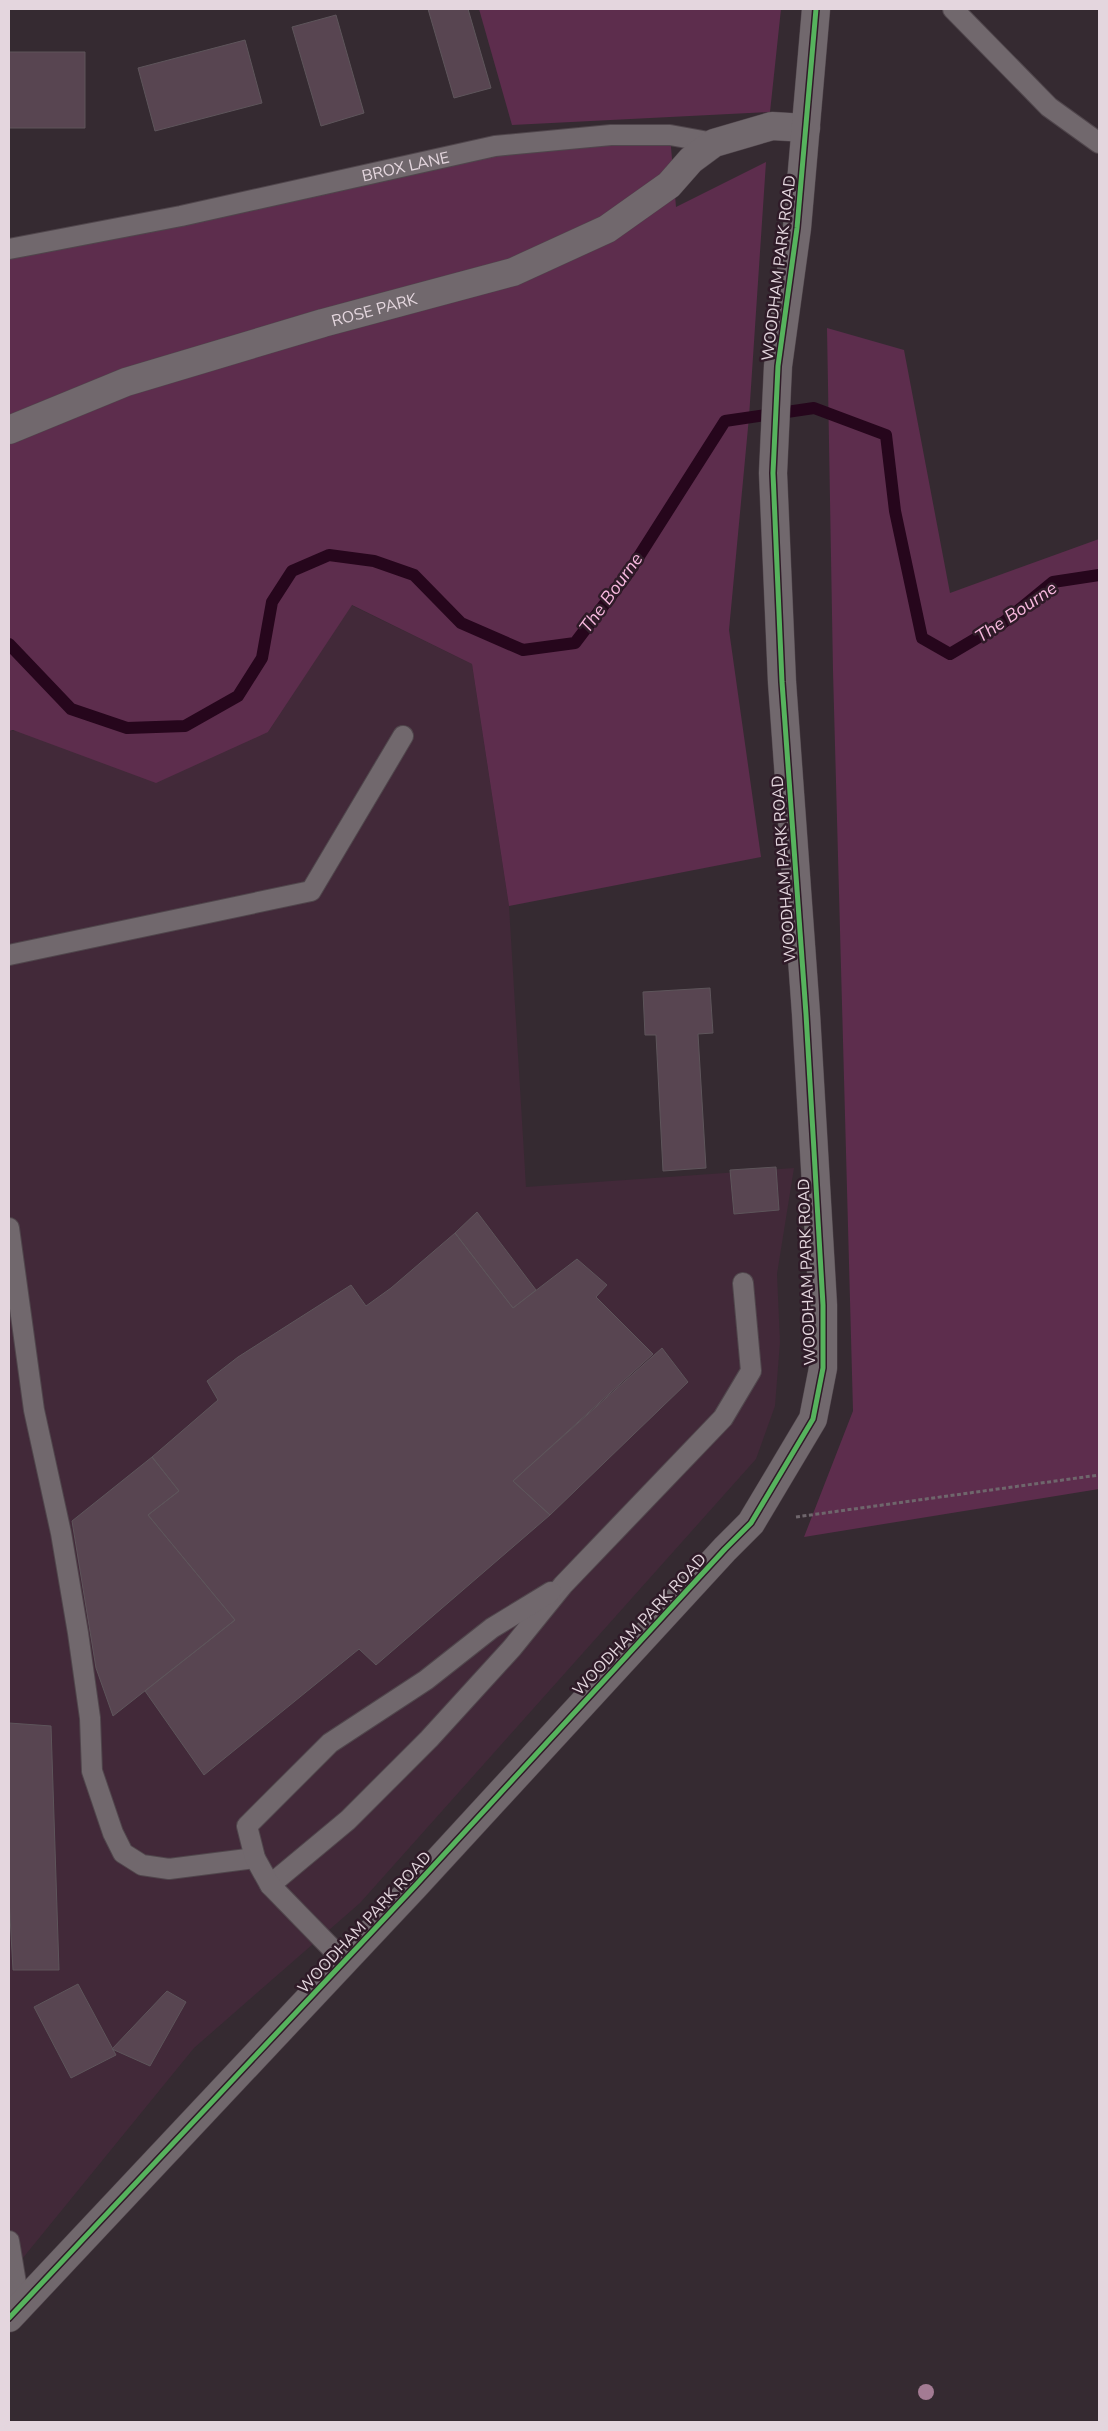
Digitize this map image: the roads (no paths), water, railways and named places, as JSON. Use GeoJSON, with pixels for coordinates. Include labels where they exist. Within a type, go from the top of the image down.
{"type":"FeatureCollection","features":[{"type":"Feature","properties":{"kind":"street","name":"WOODHAM PARK ROAD"},"geometry":{"type":"LineString","coordinates":[[14,2312],[344,1961],[725,1548],[751,1524],[813,1419],[823,1368],[823,1305],[807,1021],[782,682],[773,473],[778,366],[797,228],[816,9]]}},
{"type":"Feature","properties":{"kind":"street","name":"BROX LANE"},"geometry":{"type":"LineString","coordinates":[[714,143],[772,126],[806,128]]}},
{"type":"Feature","properties":{"kind":"street","name":"ROSE PARK"},"geometry":{"type":"LineString","coordinates":[[9,430],[126,382],[323,323],[514,272],[607,229],[669,185],[691,160],[714,143]]}},
{"type":"Feature","properties":{"kind":"lane"},"geometry":{"type":"LineString","coordinates":[[953,9],[1049,107],[1099,143]]}},
{"type":"Feature","properties":{"kind":"lane","name":"BROX LANE"},"geometry":{"type":"LineString","coordinates":[[9,249],[181,216],[495,146],[611,135],[670,135],[714,143]]}},
{"type":"Feature","properties":{"kind":"lane"},"geometry":{"type":"LineString","coordinates":[[9,955],[311,891],[403,736]]}},
{"type":"Feature","properties":{"kind":"lane"},"geometry":{"type":"LineString","coordinates":[[9,1228],[34,1410],[61,1532],[78,1634],[90,1718],[92,1771],[113,1833],[123,1853],[142,1865],[169,1870],[255,1858]]}},
{"type":"Feature","properties":{"kind":"lane"},"geometry":{"type":"LineString","coordinates":[[270,1886],[348,1820],[429,1739],[512,1648],[563,1585],[723,1418],[751,1371],[743,1283]]}},
{"type":"Feature","properties":{"kind":"lane"},"geometry":{"type":"LineString","coordinates":[[344,1961],[270,1886],[255,1858],[247,1826],[330,1743],[426,1680],[492,1628],[563,1585]]}},
{"type":"Feature","properties":{"kind":"lane"},"geometry":{"type":"LineString","coordinates":[[9,2241],[14,2312]]}},
{"type":"Feature","properties":{"kind":"waterway","name":"The Bourne"},"geometry":{"type":"LineString","coordinates":[[9,644],[71,709],[127,728],[185,726],[238,696],[262,658],[272,602],[292,571],[329,555],[374,561],[414,575],[461,623],[523,650],[575,643],[629,572],[725,421],[814,408],[886,435],[895,511],[922,638],[950,654],[1004,622],[1053,582],[1099,575]]}}]}
